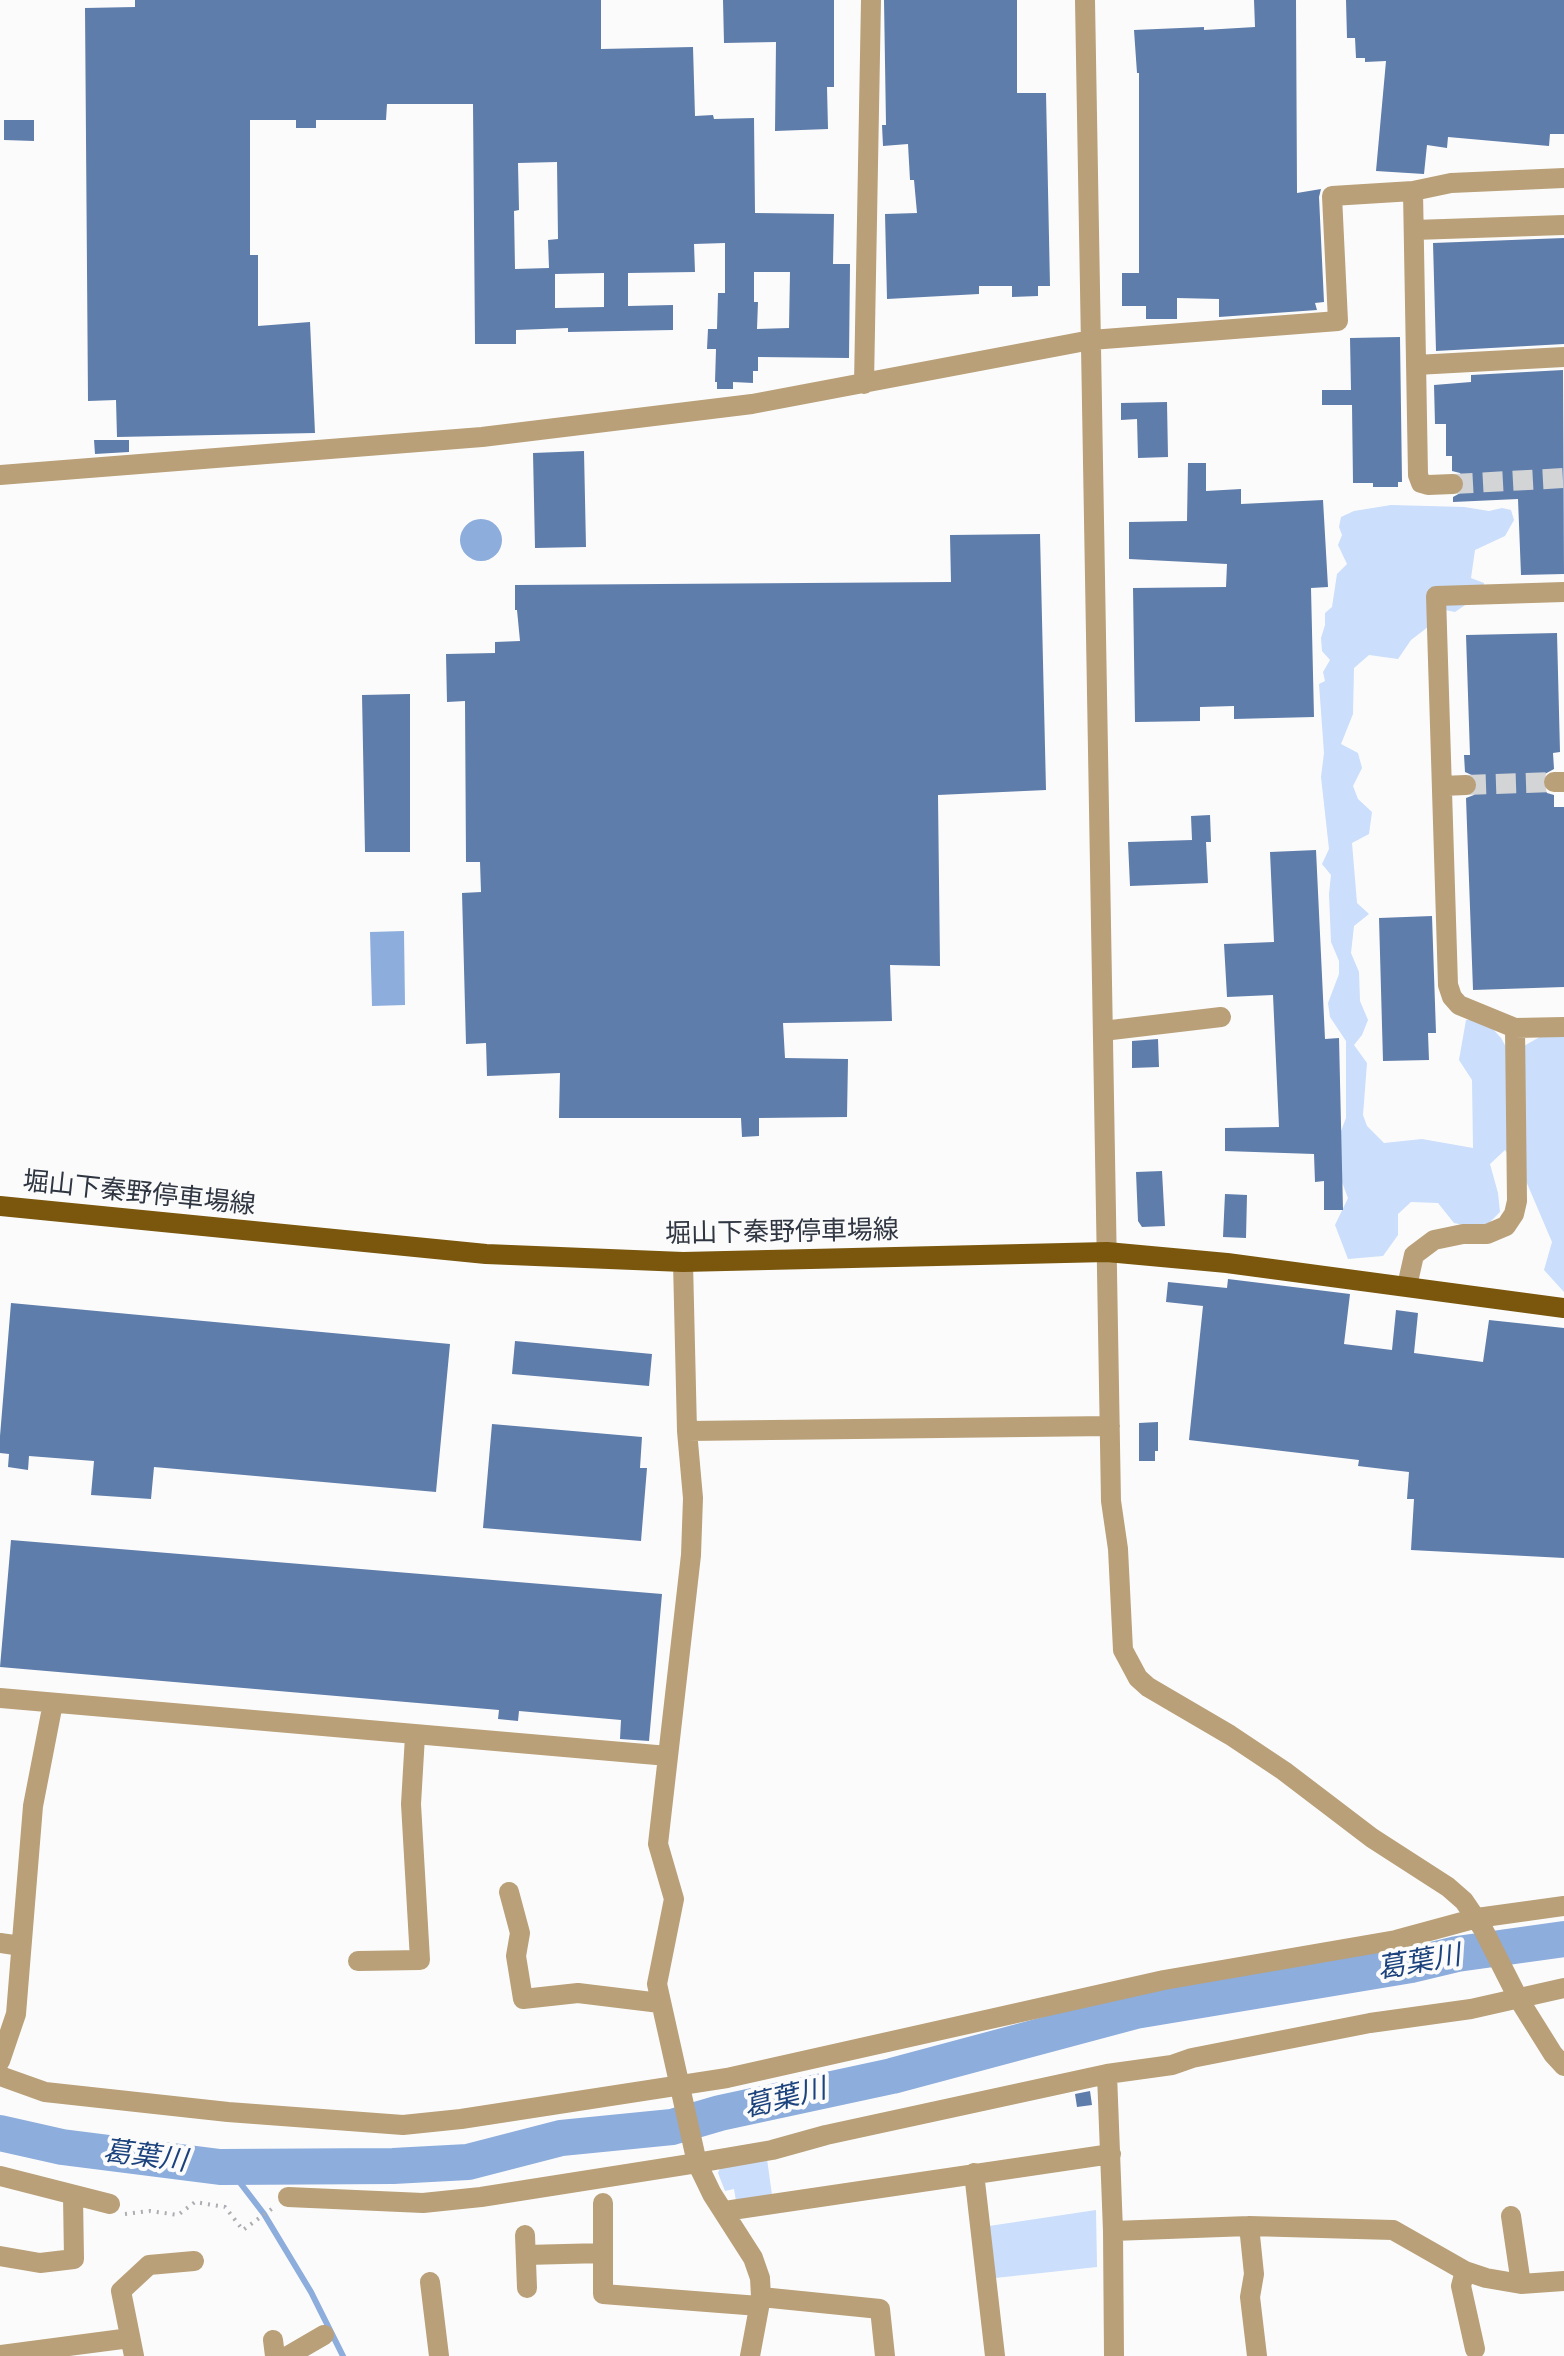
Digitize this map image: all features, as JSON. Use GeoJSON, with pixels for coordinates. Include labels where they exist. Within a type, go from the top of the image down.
{"type":"FeatureCollection","features":[{"type":"Feature","properties":{"kind":"main road","name":"堀山下秦野停車場線"},"geometry":{"type":"LineString","coordinates":[[0,1206],[486,1254],[683,1262],[1107,1252],[1227,1263],[1564,1308]]}},
{"type":"Feature","properties":{"kind":"street"},"geometry":{"type":"LineString","coordinates":[[864,384],[871,0]]}},
{"type":"Feature","properties":{"kind":"street"},"geometry":{"type":"LineString","coordinates":[[1085,0],[1111,1501],[1118,1549],[1123,1650],[1138,1678],[1148,1687],[1284,1771],[1372,1838],[1448,1887],[1464,1901],[1480,1924],[1518,1998],[1564,2066]]}},
{"type":"Feature","properties":{"kind":"street"},"geometry":{"type":"LineString","coordinates":[[0,475],[482,437],[752,404],[1091,340],[1338,321],[1332,196],[1413,191],[1451,183],[1564,178]]}},
{"type":"Feature","properties":{"kind":"street"},"geometry":{"type":"LineString","coordinates":[[1413,191],[1418,475],[1421,483],[1428,485],[1453,484]]}},
{"type":"Feature","properties":{"kind":"street"},"geometry":{"type":"LineString","coordinates":[[1414,230],[1564,225]]}},
{"type":"Feature","properties":{"kind":"street"},"geometry":{"type":"LineString","coordinates":[[1416,365],[1564,357]]}},
{"type":"Feature","properties":{"kind":"street"},"geometry":{"type":"LineString","coordinates":[[1564,592],[1436,596],[1448,985],[1459,1005],[1515,1028],[1564,1027]]}},
{"type":"Feature","properties":{"kind":"street"},"geometry":{"type":"LineString","coordinates":[[1442,786],[1466,785]]}},
{"type":"Feature","properties":{"kind":"street"},"geometry":{"type":"LineString","coordinates":[[1103,1031],[1221,1017]]}},
{"type":"Feature","properties":{"kind":"street"},"geometry":{"type":"LineString","coordinates":[[1407,1286],[1414,1255],[1434,1240],[1463,1234],[1487,1234],[1506,1226],[1514,1214],[1517,1201],[1515,1028]]}},
{"type":"Feature","properties":{"kind":"street"},"geometry":{"type":"LineString","coordinates":[[683,1262],[687,1431],[693,1498],[691,1555],[658,1844],[674,1899],[657,1984],[697,2163],[712,2194],[753,2258],[760,2278],[760,2301],[750,2356]]}},
{"type":"Feature","properties":{"kind":"street"},"geometry":{"type":"LineString","coordinates":[[687,1431],[1110,1426]]}},
{"type":"Feature","properties":{"kind":"street"},"geometry":{"type":"LineString","coordinates":[[0,1698],[668,1756]]}},
{"type":"Feature","properties":{"kind":"street"},"geometry":{"type":"LineString","coordinates":[[0,2061],[16,2014],[33,1806],[53,1703]]}},
{"type":"Feature","properties":{"kind":"street"},"geometry":{"type":"LineString","coordinates":[[358,1961],[420,1960],[411,1804],[415,1736]]}},
{"type":"Feature","properties":{"kind":"street"},"geometry":{"type":"LineString","coordinates":[[509,1892],[520,1933],[516,1956],[523,1999],[578,1993],[660,2003]]}},
{"type":"Feature","properties":{"kind":"street"},"geometry":{"type":"LineString","coordinates":[[0,2076],[45,2092],[127,2102],[403,2125],[680,2087],[1164,1980],[1396,1940],[1564,1906]]}},
{"type":"Feature","properties":{"kind":"street"},"geometry":{"type":"LineString","coordinates":[[0,1943],[21,1946]]}},
{"type":"Feature","properties":{"kind":"street"},"geometry":{"type":"LineString","coordinates":[[283,2200],[423,2203],[481,2197],[697,2163],[772,2150],[826,2135],[1107,2074],[1172,2065],[1192,2058],[1311,2035],[1471,2009],[1564,1988]]}},
{"type":"Feature","properties":{"kind":"street"},"geometry":{"type":"LineString","coordinates":[[1107,2074],[1114,2356]]}},
{"type":"Feature","properties":{"kind":"street"},"geometry":{"type":"LineString","coordinates":[[725,2211],[1111,2154]]}},
{"type":"Feature","properties":{"kind":"street"},"geometry":{"type":"LineString","coordinates":[[974,2173],[995,2356]]}},
{"type":"Feature","properties":{"kind":"street"},"geometry":{"type":"LineString","coordinates":[[0,2176],[110,2204]]}},
{"type":"Feature","properties":{"kind":"street"},"geometry":{"type":"LineString","coordinates":[[0,2256],[40,2263],[74,2259],[73,2196]]}},
{"type":"Feature","properties":{"kind":"street"},"geometry":{"type":"LineString","coordinates":[[603,2203],[603,2294],[880,2309],[885,2356]]}},
{"type":"Feature","properties":{"kind":"street"},"geometry":{"type":"LineString","coordinates":[[1511,2216],[1521,2284]]}},
{"type":"Feature","properties":{"kind":"street"},"geometry":{"type":"LineString","coordinates":[[1113,2231],[1249,2226],[1393,2230],[1465,2271],[1486,2278],[1521,2284],[1564,2281]]}},
{"type":"Feature","properties":{"kind":"street"},"geometry":{"type":"LineString","coordinates":[[1249,2226],[1254,2274],[1250,2297],[1257,2356]]}},
{"type":"Feature","properties":{"kind":"street"},"geometry":{"type":"LineString","coordinates":[[527,2288],[526,2245],[603,2253]]}},
{"type":"Feature","properties":{"kind":"street"},"geometry":{"type":"LineString","coordinates":[[0,2355],[132,2347],[121,2291],[149,2265],[194,2261]]}},
{"type":"Feature","properties":{"kind":"street"},"geometry":{"type":"LineString","coordinates":[[1465,2271],[1461,2286],[1475,2349]]}},
{"type":"Feature","properties":{"kind":"street"},"geometry":{"type":"LineString","coordinates":[[430,2282],[439,2356]]}},
{"type":"Feature","properties":{"kind":"street"},"geometry":{"type":"LineString","coordinates":[[288,2356],[324,2335]]}},
{"type":"Feature","properties":{"kind":"path"},"geometry":{"type":"LineString","coordinates":[[110,2204],[110,2210],[119,2215],[150,2211],[178,2215],[195,2202],[225,2207],[243,2230],[283,2200]]}},
{"type":"Feature","properties":{"kind":"shaded area"},"geometry":{"type":"Polygon","coordinates":[[[1391,505],[1464,507],[1489,511],[1502,508],[1511,510],[1514,520],[1505,536],[1475,550],[1471,578],[1484,583],[1483,598],[1471,601],[1455,612],[1435,608],[1428,627],[1411,640],[1398,659],[1369,655],[1354,668],[1353,714],[1341,744],[1358,753],[1362,768],[1353,786],[1358,799],[1372,812],[1369,834],[1352,843],[1357,903],[1369,914],[1354,926],[1351,953],[1359,972],[1360,1001],[1368,1020],[1354,1045],[1367,1063],[1363,1115],[1367,1126],[1384,1143],[1422,1139],[1473,1148],[1472,1080],[1459,1060],[1466,1020],[1483,1018],[1501,1038],[1510,1054],[1564,1023],[1564,1292],[1544,1270],[1552,1242],[1526,1181],[1505,1150],[1490,1164],[1500,1212],[1483,1229],[1454,1223],[1438,1203],[1411,1202],[1398,1214],[1398,1235],[1383,1256],[1348,1259],[1335,1225],[1348,1198],[1339,1174],[1338,1139],[1346,1118],[1346,1041],[1330,1017],[1328,1003],[1339,974],[1339,961],[1331,942],[1331,875],[1322,864],[1329,849],[1321,777],[1324,753],[1319,684],[1325,681],[1323,672],[1330,660],[1322,651],[1321,638],[1325,613],[1332,607],[1337,574],[1347,564],[1338,545],[1342,535],[1339,527],[1341,517],[1354,511],[1391,505]]]}},
{"type":"Feature","properties":{"kind":"shaded area"},"geometry":{"type":"Polygon","coordinates":[[[767,2159],[772,2195],[736,2201],[734,2189],[725,2191],[718,2173],[721,2166],[767,2159]]]}},
{"type":"Feature","properties":{"kind":"shaded area"},"geometry":{"type":"Polygon","coordinates":[[[1096,2210],[1097,2267],[995,2278],[989,2226],[1096,2210]]]}},
{"type":"Feature","properties":{"kind":"water"},"geometry":{"type":"Polygon","coordinates":[[[481,519],[496,525],[502,540],[496,555],[481,561],[466,555],[460,540],[466,525],[481,519]]]}},
{"type":"Feature","properties":{"kind":"water"},"geometry":{"type":"Polygon","coordinates":[[[404,931],[405,1005],[372,1006],[370,932],[404,931]]]}},
{"type":"Feature","properties":{"kind":"building"},"geometry":{"type":"Polygon","coordinates":[[[135,0],[601,0],[601,49],[693,47],[695,116],[754,118],[755,213],[834,214],[833,264],[850,264],[849,358],[758,357],[758,371],[753,371],[753,383],[733,382],[733,389],[717,389],[716,349],[707,349],[708,329],[717,329],[718,293],[725,293],[725,243],[694,244],[695,272],[628,273],[628,306],[673,305],[673,330],[516,330],[516,344],[475,344],[473,104],[387,104],[386,120],[316,120],[316,128],[296,128],[296,120],[250,120],[250,255],[258,255],[258,326],[310,322],[315,433],[117,437],[116,400],[88,401],[85,8],[135,7],[135,0]],[[557,162],[518,163],[519,210],[514,211],[515,269],[549,268],[548,240],[558,239],[557,162]],[[754,272],[754,302],[758,302],[757,329],[789,328],[790,272],[754,272]],[[604,273],[555,274],[555,308],[604,307],[604,273]]]}},
{"type":"Feature","properties":{"kind":"building"},"geometry":{"type":"Polygon","coordinates":[[[723,0],[834,0],[834,87],[827,87],[828,129],[775,131],[776,42],[724,43],[723,0]]]}},
{"type":"Feature","properties":{"kind":"building"},"geometry":{"type":"Polygon","coordinates":[[[884,0],[1017,0],[1017,93],[1046,93],[1050,286],[1038,286],[1038,296],[1012,297],[1012,286],[979,286],[979,294],[887,299],[885,214],[917,213],[914,180],[910,180],[908,144],[883,146],[882,125],[886,125],[884,0]]]}},
{"type":"Feature","properties":{"kind":"building"},"geometry":{"type":"Polygon","coordinates":[[[1254,0],[1296,0],[1297,193],[1321,189],[1324,302],[1315,303],[1317,310],[1219,317],[1219,299],[1177,298],[1177,319],[1146,319],[1146,306],[1122,306],[1122,273],[1139,273],[1139,73],[1134,30],[1255,27],[1254,0]]]}},
{"type":"Feature","properties":{"kind":"building"},"geometry":{"type":"Polygon","coordinates":[[[1346,0],[1564,0],[1564,134],[1550,134],[1549,146],[1448,137],[1447,148],[1427,145],[1424,174],[1376,171],[1386,61],[1365,62],[1365,58],[1356,58],[1355,38],[1347,38],[1346,0]]]}},
{"type":"Feature","properties":{"kind":"building"},"geometry":{"type":"Polygon","coordinates":[[[4,120],[34,120],[34,141],[4,140],[4,120]]]}},
{"type":"Feature","properties":{"kind":"building"},"geometry":{"type":"Polygon","coordinates":[[[1564,238],[1564,344],[1436,351],[1433,243],[1564,238]]]}},
{"type":"Feature","properties":{"kind":"building"},"geometry":{"type":"Polygon","coordinates":[[[1400,337],[1402,482],[1398,482],[1398,487],[1353,483],[1352,405],[1322,405],[1322,390],[1351,390],[1350,338],[1400,337]]]}},
{"type":"Feature","properties":{"kind":"building"},"geometry":{"type":"Polygon","coordinates":[[[1563,370],[1564,574],[1521,575],[1518,499],[1453,502],[1453,497],[1464,491],[1466,483],[1460,473],[1452,471],[1452,456],[1446,456],[1446,424],[1435,424],[1434,385],[1471,382],[1471,375],[1563,370]]]}},
{"type":"Feature","properties":{"kind":"building"},"geometry":{"type":"Polygon","coordinates":[[[1167,402],[1168,457],[1138,458],[1137,419],[1121,420],[1121,403],[1167,402]]]}},
{"type":"Feature","properties":{"kind":"building"},"geometry":{"type":"Polygon","coordinates":[[[94,440],[129,440],[129,452],[95,454],[94,440]]]}},
{"type":"Feature","properties":{"kind":"building"},"geometry":{"type":"Polygon","coordinates":[[[584,451],[586,547],[535,548],[533,453],[584,451]]]}},
{"type":"Feature","properties":{"kind":"building"},"geometry":{"type":"Polygon","coordinates":[[[1188,463],[1206,463],[1206,491],[1241,489],[1241,504],[1323,500],[1328,587],[1311,588],[1314,717],[1234,719],[1234,706],[1200,707],[1200,721],[1135,722],[1133,588],[1226,587],[1227,564],[1129,559],[1129,522],[1187,521],[1188,463]]]}},
{"type":"Feature","properties":{"kind":"building"},"geometry":{"type":"Polygon","coordinates":[[[1040,534],[1046,790],[938,795],[940,966],[890,965],[892,1021],[783,1023],[785,1058],[848,1059],[847,1117],[759,1118],[759,1136],[742,1137],[741,1118],[559,1118],[560,1073],[487,1076],[486,1043],[466,1044],[462,893],[481,892],[480,862],[466,862],[465,701],[447,702],[446,654],[495,653],[495,642],[520,641],[515,585],[951,582],[950,535],[1040,534]]]}},
{"type":"Feature","properties":{"kind":"building"},"geometry":{"type":"Polygon","coordinates":[[[1557,633],[1560,752],[1553,753],[1554,769],[1543,775],[1541,783],[1547,793],[1554,795],[1554,807],[1564,807],[1564,987],[1473,990],[1466,798],[1474,795],[1479,785],[1476,777],[1465,772],[1464,755],[1470,755],[1466,635],[1557,633]]]}},
{"type":"Feature","properties":{"kind":"building"},"geometry":{"type":"Polygon","coordinates":[[[410,694],[410,852],[365,852],[362,695],[410,694]]]}},
{"type":"Feature","properties":{"kind":"building"},"geometry":{"type":"Polygon","coordinates":[[[1210,815],[1211,842],[1206,842],[1208,883],[1130,886],[1128,842],[1192,840],[1191,816],[1210,815]]]}},
{"type":"Feature","properties":{"kind":"building"},"geometry":{"type":"Polygon","coordinates":[[[1316,850],[1325,1039],[1339,1038],[1343,1210],[1324,1210],[1324,1181],[1315,1182],[1314,1154],[1225,1151],[1225,1128],[1279,1127],[1273,995],[1227,997],[1224,944],[1274,942],[1270,852],[1316,850]]]}},
{"type":"Feature","properties":{"kind":"building"},"geometry":{"type":"Polygon","coordinates":[[[1432,916],[1436,1033],[1428,1033],[1429,1060],[1383,1061],[1379,918],[1432,916]]]}},
{"type":"Feature","properties":{"kind":"building"},"geometry":{"type":"Polygon","coordinates":[[[1158,1039],[1159,1067],[1132,1068],[1132,1041],[1158,1039]]]}},
{"type":"Feature","properties":{"kind":"building"},"geometry":{"type":"Polygon","coordinates":[[[1162,1171],[1165,1226],[1142,1227],[1138,1221],[1136,1172],[1162,1171]]]}},
{"type":"Feature","properties":{"kind":"building"},"geometry":{"type":"Polygon","coordinates":[[[1225,1194],[1247,1195],[1246,1238],[1223,1237],[1225,1194]]]}},
{"type":"Feature","properties":{"kind":"building"},"geometry":{"type":"Polygon","coordinates":[[[1228,1279],[1350,1294],[1344,1344],[1392,1350],[1396,1310],[1418,1313],[1414,1353],[1483,1362],[1489,1320],[1564,1328],[1564,1558],[1411,1550],[1414,1499],[1407,1499],[1409,1472],[1358,1466],[1359,1460],[1189,1440],[1203,1306],[1166,1302],[1168,1282],[1227,1288],[1228,1279]]]}},
{"type":"Feature","properties":{"kind":"building"},"geometry":{"type":"Polygon","coordinates":[[[11,1303],[450,1344],[436,1492],[154,1467],[151,1499],[91,1495],[94,1461],[29,1456],[28,1470],[8,1467],[9,1454],[0,1453],[0,1436],[11,1303]]]}},
{"type":"Feature","properties":{"kind":"building"},"geometry":{"type":"Polygon","coordinates":[[[515,1341],[652,1354],[649,1386],[512,1374],[515,1341]]]}},
{"type":"Feature","properties":{"kind":"building"},"geometry":{"type":"Polygon","coordinates":[[[1158,1422],[1155,1461],[1139,1461],[1139,1423],[1158,1422]]]}},
{"type":"Feature","properties":{"kind":"building"},"geometry":{"type":"Polygon","coordinates":[[[492,1424],[642,1437],[640,1468],[647,1468],[641,1541],[483,1528],[492,1424]]]}},
{"type":"Feature","properties":{"kind":"building"},"geometry":{"type":"Polygon","coordinates":[[[11,1540],[662,1594],[649,1741],[620,1739],[621,1720],[519,1711],[518,1721],[498,1719],[499,1710],[0,1667],[11,1540]]]}},
{"type":"Feature","properties":{"kind":"building"},"geometry":{"type":"Polygon","coordinates":[[[1090,2091],[1092,2105],[1077,2107],[1075,2094],[1090,2091]]]}},
{"type":"Feature","properties":{"kind":"waterway","name":"葛葉川"},"geometry":{"type":"LineString","coordinates":[[0,2133],[62,2147],[220,2167],[393,2166],[468,2162],[561,2138],[672,2127],[720,2113],[892,2076],[1135,2011],[1411,1965],[1457,1954],[1564,1939]]}},
{"type":"Feature","properties":{"kind":"waterway"},"geometry":{"type":"LineString","coordinates":[[228,2167],[264,2214],[311,2292],[343,2356]]}},
{"type":"Feature","properties":{"kind":"tunnel"},"geometry":{"type":"LineString","coordinates":[[1453,484],[1564,478]]}},
{"type":"Feature","properties":{"kind":"tunnel"},"geometry":{"type":"LineString","coordinates":[[1466,785],[1554,782]]}}]}
